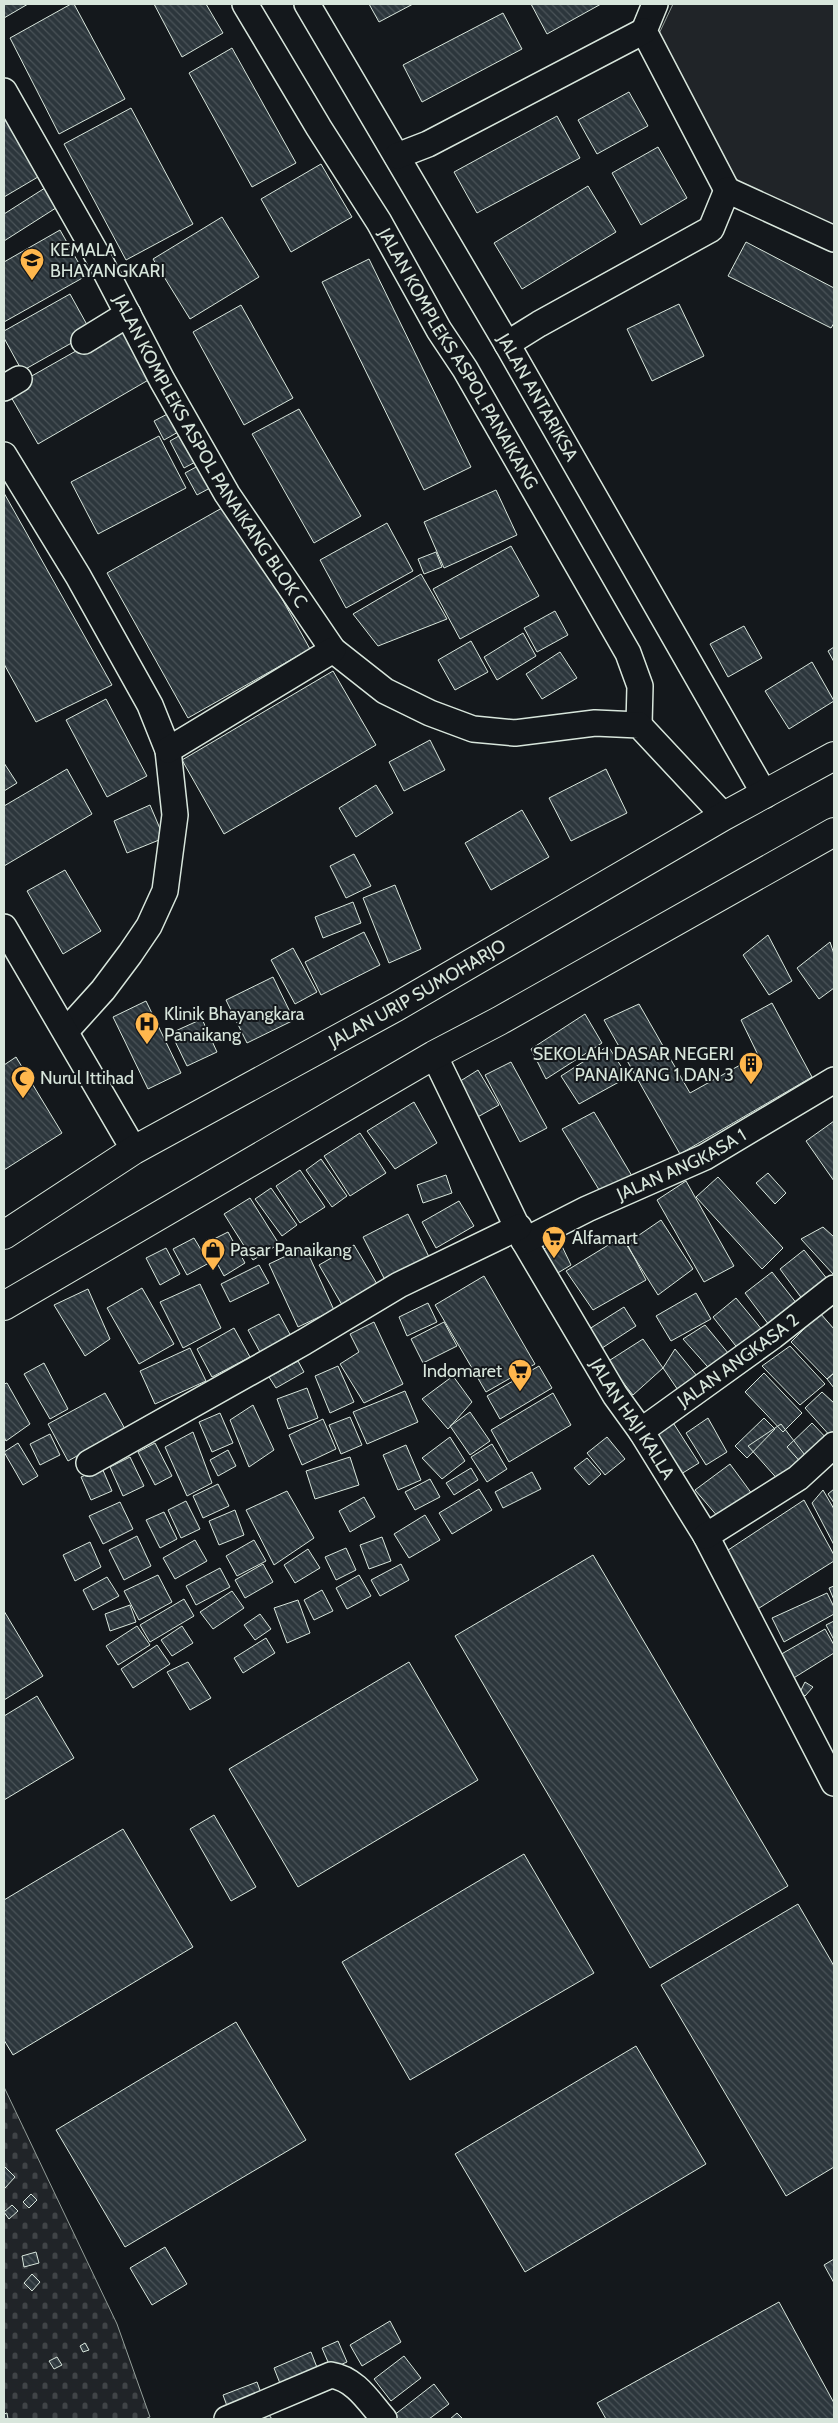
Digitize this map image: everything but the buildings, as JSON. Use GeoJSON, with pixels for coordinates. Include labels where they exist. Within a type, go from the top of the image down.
{"type":"FeatureCollection","features":[{"type":"Feature","properties":{"kind":"highway","name":"JALAN URIP SUMOHARJO"},"geometry":{"type":"LineString","coordinates":[[4,1235],[134,1150],[396,1007],[724,816],[834,756]]}},
{"type":"Feature","properties":{"kind":"highway"},"geometry":{"type":"LineString","coordinates":[[4,1306],[434,1055],[499,1021],[834,832]]}},
{"type":"Feature","properties":{"kind":"street","name":"JALAN KOMPLEKS ASPOL PANAIKANG"},"geometry":{"type":"LineString","coordinates":[[245,4],[319,128],[379,222],[439,330],[474,385],[628,653],[640,686],[639,725]]}},
{"type":"Feature","properties":{"kind":"street","name":"JALAN ANTARIKSA"},"geometry":{"type":"LineString","coordinates":[[307,4],[507,344],[765,795]]}},
{"type":"Feature","properties":{"kind":"street"},"geometry":{"type":"LineString","coordinates":[[397,156],[428,144],[644,31],[655,4]]}},
{"type":"Feature","properties":{"kind":"street"},"geometry":{"type":"LineString","coordinates":[[644,31],[727,190],[834,239]]}},
{"type":"Feature","properties":{"kind":"street","name":"JALAN KOMPLEKS ASPOL PANAIKANG BLOK C"},"geometry":{"type":"LineString","coordinates":[[4,91],[227,494],[334,650],[386,691],[430,713],[473,729],[515,733],[595,723],[639,725]]}},
{"type":"Feature","properties":{"kind":"street"},"geometry":{"type":"LineString","coordinates":[[507,344],[539,324],[711,229],[727,190]]}},
{"type":"Feature","properties":{"kind":"street"},"geometry":{"type":"LineString","coordinates":[[84,341],[128,314]]}},
{"type":"Feature","properties":{"kind":"street"},"geometry":{"type":"LineString","coordinates":[[4,455],[78,576],[150,705],[168,750],[175,815],[165,891],[149,926],[103,990],[66,1031]]}},
{"type":"Feature","properties":{"kind":"street"},"geometry":{"type":"LineString","coordinates":[[168,750],[334,650]]}},
{"type":"Feature","properties":{"kind":"street"},"geometry":{"type":"LineString","coordinates":[[639,725],[724,816]]}},
{"type":"Feature","properties":{"kind":"street"},"geometry":{"type":"LineString","coordinates":[[4,927],[134,1150]]}},
{"type":"Feature","properties":{"kind":"street","name":"JALAN HAJI KALLA"},"geometry":{"type":"LineString","coordinates":[[434,1055],[522,1234],[615,1395],[642,1431],[706,1536],[834,1783]]}},
{"type":"Feature","properties":{"kind":"street","name":"JALAN ANGKASA 1"},"geometry":{"type":"LineString","coordinates":[[89,1463],[304,1342],[399,1285],[587,1209],[705,1157],[834,1080]]}},
{"type":"Feature","properties":{"kind":"street","name":"JALAN ANGKASA 2"},"geometry":{"type":"LineString","coordinates":[[642,1431],[773,1336],[834,1288]]}},
{"type":"Feature","properties":{"kind":"street"},"geometry":{"type":"LineString","coordinates":[[706,1536],[798,1478],[834,1445]]}},
{"type":"Feature","properties":{"kind":"street"},"geometry":{"type":"LineString","coordinates":[[227,2419],[332,2376],[341,2377],[352,2383],[384,2419]]}},
{"type":"Feature","properties":{"kind":"green space"},"geometry":{"type":"Polygon","coordinates":[[[673,4],[834,4],[834,229],[733,192],[656,40],[673,4]]]}},
{"type":"Feature","properties":{"kind":"green space"},"geometry":{"type":"Polygon","coordinates":[[[4,2087],[117,2324],[150,2417],[145,2419],[4,2419],[4,2087]]]}},
{"type":"Feature","properties":{"kind":"place","name":"KEMALA BHAYANGKARI"},"geometry":{"type":"Point","coordinates":[32,281]}},
{"type":"Feature","properties":{"kind":"place","name":"Klinik Bhayangkara Panaikang"},"geometry":{"type":"Point","coordinates":[147,1045]}},
{"type":"Feature","properties":{"kind":"place","name":"SEKOLAH DASAR NEGERI PANAIKANG 1 DAN 3"},"geometry":{"type":"Point","coordinates":[751,1085]}},
{"type":"Feature","properties":{"kind":"place","name":"Nurul Ittihad"},"geometry":{"type":"Point","coordinates":[23,1099]}},
{"type":"Feature","properties":{"kind":"place","name":"Alfamart"},"geometry":{"type":"Point","coordinates":[554,1259]}},
{"type":"Feature","properties":{"kind":"place","name":"Pasar Panaikang"},"geometry":{"type":"Point","coordinates":[213,1271]}},
{"type":"Feature","properties":{"kind":"place","name":"Indomaret"},"geometry":{"type":"Point","coordinates":[520,1392]}}]}
